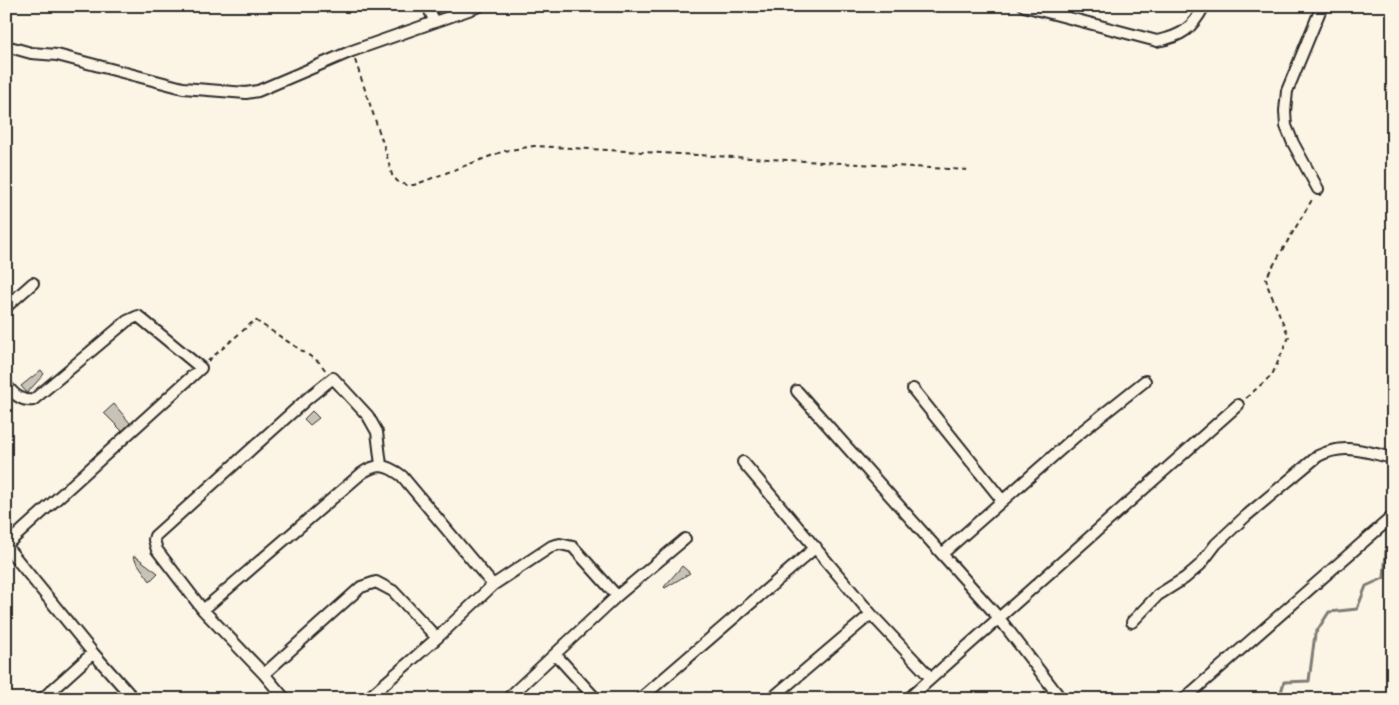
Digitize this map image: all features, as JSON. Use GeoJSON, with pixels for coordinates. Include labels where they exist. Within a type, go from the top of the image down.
{"type":"FeatureCollection","features":[{"type":"Feature","properties":{"kind":"street"},"geometry":{"type":"LineString","coordinates":[[428,6],[434,21]]}},
{"type":"Feature","properties":{"kind":"street"},"geometry":{"type":"LineString","coordinates":[[6,46],[31,53],[57,55],[183,88],[246,93],[258,91],[352,50],[480,6]]}},
{"type":"Feature","properties":{"kind":"street"},"geometry":{"type":"LineString","coordinates":[[1024,6],[1157,40],[1174,38],[1186,31],[1197,20],[1204,6]]}},
{"type":"Feature","properties":{"kind":"street"},"geometry":{"type":"LineString","coordinates":[[1318,189],[1292,143],[1286,126],[1285,111],[1287,91],[1322,6]]}},
{"type":"Feature","properties":{"kind":"street"},"geometry":{"type":"LineString","coordinates":[[6,307],[33,283]]}},
{"type":"Feature","properties":{"kind":"street"},"geometry":{"type":"LineString","coordinates":[[6,385],[19,397],[27,401],[33,400],[127,321],[138,316],[201,368],[6,546],[93,653],[134,699]]}},
{"type":"Feature","properties":{"kind":"street"},"geometry":{"type":"LineString","coordinates":[[285,699],[264,674],[202,610],[157,550],[154,540],[155,536],[286,417],[333,378],[368,416],[377,432],[381,465]]}},
{"type":"Feature","properties":{"kind":"street"},"geometry":{"type":"LineString","coordinates":[[942,554],[1076,436],[1145,381]]}},
{"type":"Feature","properties":{"kind":"street"},"geometry":{"type":"LineString","coordinates":[[913,389],[1002,500]]}},
{"type":"Feature","properties":{"kind":"street"},"geometry":{"type":"LineString","coordinates":[[796,391],[999,618],[1058,695],[1046,699]]}},
{"type":"Feature","properties":{"kind":"street"},"geometry":{"type":"LineString","coordinates":[[908,699],[1238,405]]}},
{"type":"Feature","properties":{"kind":"street"},"geometry":{"type":"LineString","coordinates":[[1132,622],[1158,595],[1185,578],[1200,565],[1216,544],[1246,516],[1318,456],[1327,451],[1347,447],[1393,458]]}},
{"type":"Feature","properties":{"kind":"street"},"geometry":{"type":"LineString","coordinates":[[743,462],[871,614],[931,678]]}},
{"type":"Feature","properties":{"kind":"street"},"geometry":{"type":"LineString","coordinates":[[202,610],[362,474],[371,467],[381,465],[402,476],[493,585]]}},
{"type":"Feature","properties":{"kind":"street"},"geometry":{"type":"LineString","coordinates":[[1184,699],[1393,516]]}},
{"type":"Feature","properties":{"kind":"street"},"geometry":{"type":"LineString","coordinates":[[507,699],[618,596],[685,539]]}},
{"type":"Feature","properties":{"kind":"street"},"geometry":{"type":"LineString","coordinates":[[367,699],[437,638],[493,585],[552,546],[568,545],[577,551],[618,596]]}},
{"type":"Feature","properties":{"kind":"street"},"geometry":{"type":"LineString","coordinates":[[640,699],[816,547]]}},
{"type":"Feature","properties":{"kind":"street"},"geometry":{"type":"LineString","coordinates":[[264,674],[361,587],[376,582],[392,591],[437,638]]}},
{"type":"Feature","properties":{"kind":"street"},"geometry":{"type":"LineString","coordinates":[[771,699],[871,614]]}},
{"type":"Feature","properties":{"kind":"street"},"geometry":{"type":"LineString","coordinates":[[42,699],[93,653]]}},
{"type":"Feature","properties":{"kind":"street"},"geometry":{"type":"LineString","coordinates":[[555,654],[596,699]]}},
{"type":"Feature","properties":{"kind":"path"},"geometry":{"type":"LineString","coordinates":[[352,50],[386,149],[392,175],[398,182],[406,185],[414,185],[504,151],[534,146],[969,170]]}},
{"type":"Feature","properties":{"kind":"path"},"geometry":{"type":"LineString","coordinates":[[1238,405],[1272,375],[1289,337],[1266,278],[1318,189]]}},
{"type":"Feature","properties":{"kind":"path"},"geometry":{"type":"LineString","coordinates":[[201,368],[256,320],[319,362],[333,378]]}},
{"type":"Feature","properties":{"kind":"building"},"geometry":{"type":"Polygon","coordinates":[[[41,370],[44,374],[27,393],[21,386],[41,370]]]}},
{"type":"Feature","properties":{"kind":"building"},"geometry":{"type":"Polygon","coordinates":[[[114,404],[130,423],[122,431],[104,413],[114,404]]]}},
{"type":"Feature","properties":{"kind":"building"},"geometry":{"type":"Polygon","coordinates":[[[312,411],[319,418],[310,425],[304,419],[312,411]]]}},
{"type":"Feature","properties":{"kind":"building"},"geometry":{"type":"Polygon","coordinates":[[[135,556],[158,573],[150,581],[133,557],[135,556]]]}},
{"type":"Feature","properties":{"kind":"building"},"geometry":{"type":"Polygon","coordinates":[[[682,566],[690,573],[665,588],[664,587],[682,566]]]}},
{"type":"Feature","properties":{"kind":"waterway"},"geometry":{"type":"LineString","coordinates":[[1279,699],[1284,682],[1309,681],[1315,634],[1329,612],[1357,609],[1366,586],[1384,578],[1386,551],[1393,548]]}},
{"type":"Feature","properties":{"kind":"waterway"},"geometry":{"type":"LineString","coordinates":[[1335,699],[1342,694],[1351,699]]}}]}
